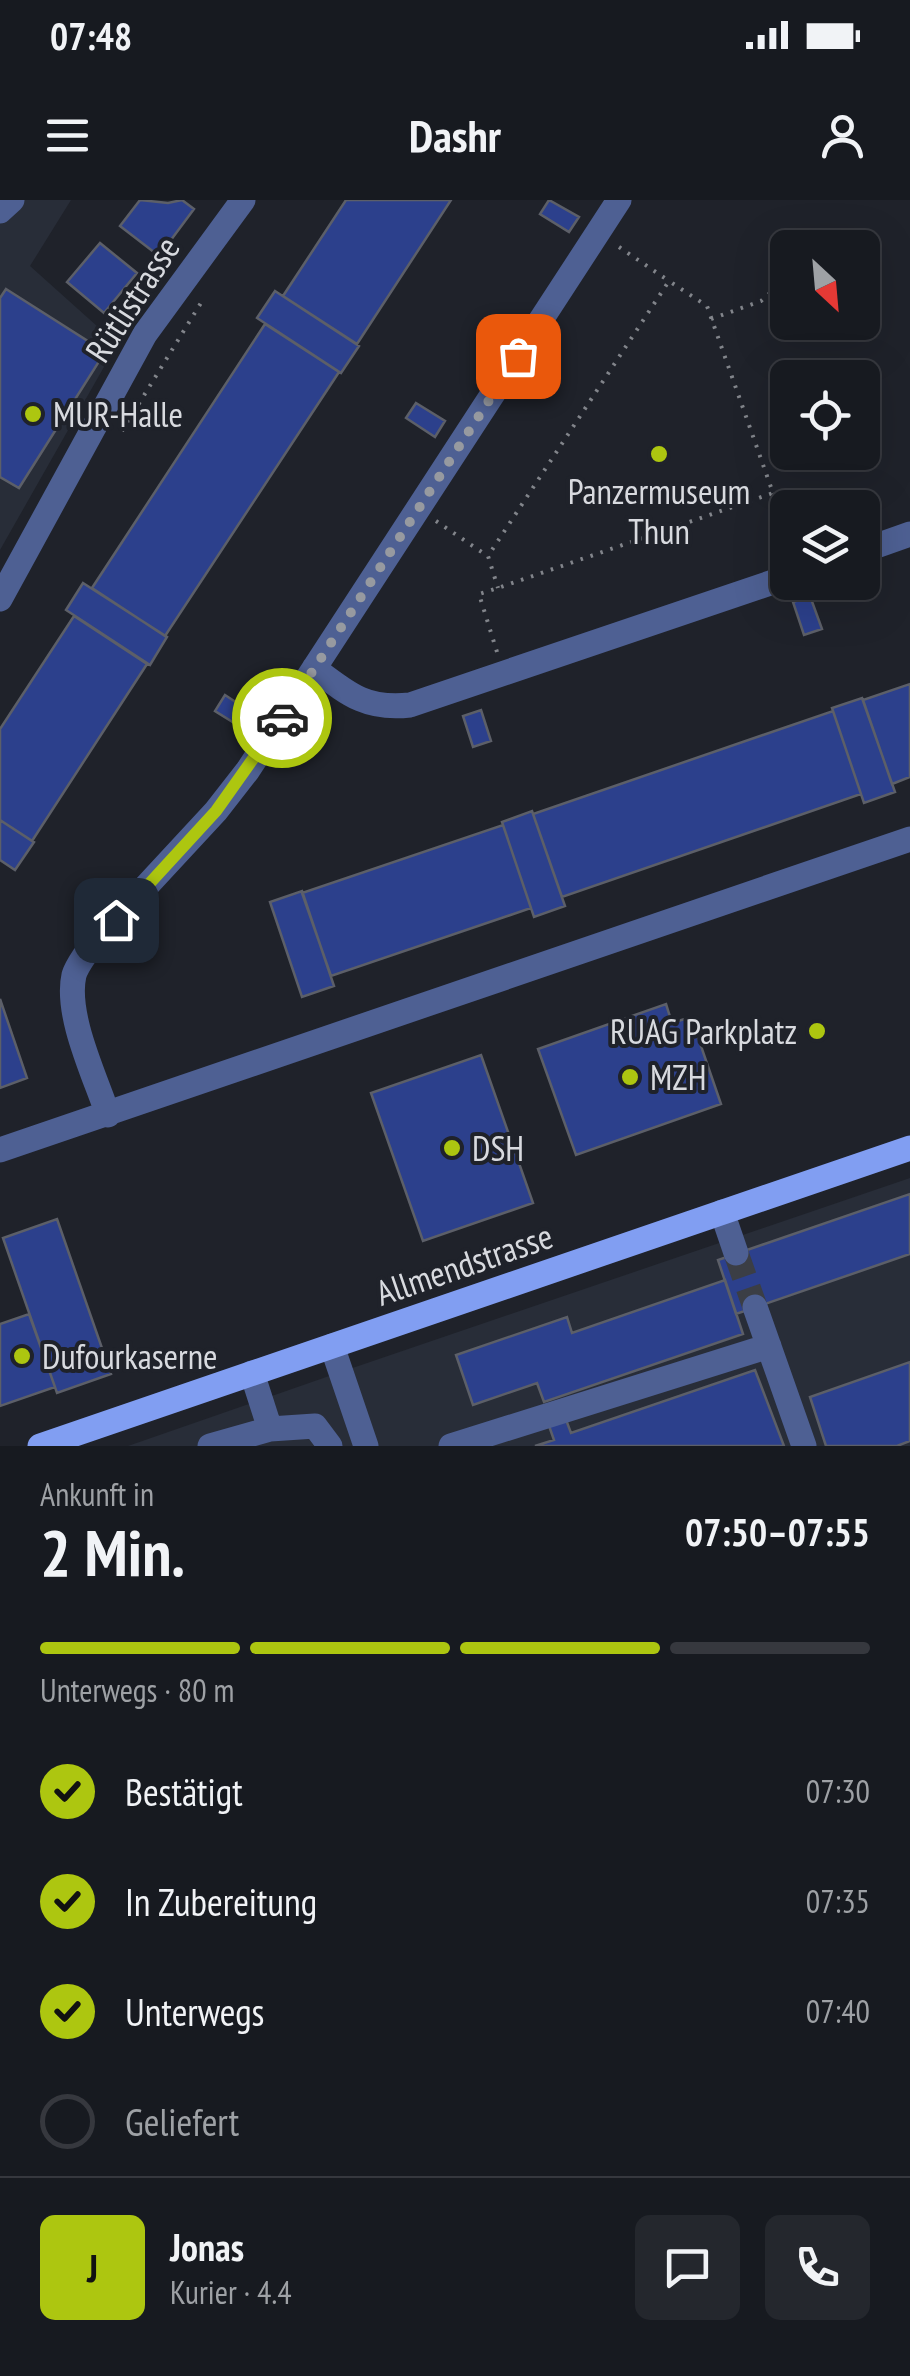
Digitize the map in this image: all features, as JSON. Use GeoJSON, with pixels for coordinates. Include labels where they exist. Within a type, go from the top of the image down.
{"type":"FeatureCollection","features":[{"type":"Feature","properties":{"kind":"main road","name":"Allmendstrasse"},"geometry":{"type":"LineString","coordinates":[[40,1446],[910,1148]]}},
{"type":"Feature","properties":{"kind":"street"},"geometry":{"type":"LineString","coordinates":[[0,211],[12,200]]}},
{"type":"Feature","properties":{"kind":"street","name":"Rütlistrasse"},"geometry":{"type":"LineString","coordinates":[[0,599],[145,334],[243,200]]}},
{"type":"Feature","properties":{"kind":"street"},"geometry":{"type":"LineString","coordinates":[[108,1115],[77,1022],[71,994],[75,970],[90,948],[216,811],[248,770],[618,200]]}},
{"type":"Feature","properties":{"kind":"street"},"geometry":{"type":"LineString","coordinates":[[880,545],[910,534]]}},
{"type":"Feature","properties":{"kind":"street"},"geometry":{"type":"LineString","coordinates":[[314,668],[373,706],[410,706],[770,583]]}},
{"type":"Feature","properties":{"kind":"street"},"geometry":{"type":"LineString","coordinates":[[0,1150],[910,839]]}},
{"type":"Feature","properties":{"kind":"street"},"geometry":{"type":"LineString","coordinates":[[722,1212],[736,1254]]}},
{"type":"Feature","properties":{"kind":"street"},"geometry":{"type":"LineString","coordinates":[[754,1307],[804,1446]]}},
{"type":"Feature","properties":{"kind":"street"},"geometry":{"type":"LineString","coordinates":[[332,1346],[366,1446]]}},
{"type":"Feature","properties":{"kind":"street"},"geometry":{"type":"LineString","coordinates":[[452,1446],[769,1346]]}},
{"type":"Feature","properties":{"kind":"street"},"geometry":{"type":"LineString","coordinates":[[252,1373],[270,1429]]}},
{"type":"Feature","properties":{"kind":"street"},"geometry":{"type":"LineString","coordinates":[[210,1446],[270,1429],[315,1426],[330,1446]]}},
{"type":"Feature","properties":{"kind":"path"},"geometry":{"type":"LineString","coordinates":[[598,232],[707,306],[772,490]]}},
{"type":"Feature","properties":{"kind":"path"},"geometry":{"type":"LineString","coordinates":[[488,556],[669,280]]}},
{"type":"Feature","properties":{"kind":"path"},"geometry":{"type":"LineString","coordinates":[[712,318],[761,301],[770,293]]}},
{"type":"Feature","properties":{"kind":"path"},"geometry":{"type":"LineString","coordinates":[[119,436],[205,296]]}},
{"type":"Feature","properties":{"kind":"path"},"geometry":{"type":"LineString","coordinates":[[504,674],[478,594],[770,495]]}},
{"type":"Feature","properties":{"kind":"path"},"geometry":{"type":"LineString","coordinates":[[419,510],[488,556],[498,588]]}},
{"type":"Feature","properties":{"kind":"shaded area"},"geometry":{"type":"Polygon","coordinates":[[[0,200],[71,200],[30,266],[117,344],[0,550],[0,200]]]}},
{"type":"Feature","properties":{"kind":"shaded area"},"geometry":{"type":"Polygon","coordinates":[[[910,1178],[910,1446],[128,1446],[332,1375],[910,1178]]]}},
{"type":"Feature","properties":{"kind":"building"},"geometry":{"type":"Polygon","coordinates":[[[140,200],[182,200],[194,209],[159,256],[120,226],[140,200]]]}},
{"type":"Feature","properties":{"kind":"building"},"geometry":{"type":"Polygon","coordinates":[[[346,200],[451,200],[357,344],[283,296],[346,200]]]}},
{"type":"Feature","properties":{"kind":"building"},"geometry":{"type":"Polygon","coordinates":[[[549,200],[579,217],[569,232],[540,214],[549,200]]]}},
{"type":"Feature","properties":{"kind":"building"},"geometry":{"type":"Polygon","coordinates":[[[100,243],[137,273],[104,313],[67,282],[100,243]]]}},
{"type":"Feature","properties":{"kind":"building","name":"MUR-Halle"},"geometry":{"type":"Polygon","coordinates":[[[6,289],[105,352],[19,488],[0,477],[0,298],[6,289]]]}},
{"type":"Feature","properties":{"kind":"building"},"geometry":{"type":"Polygon","coordinates":[[[275,291],[359,346],[341,373],[257,318],[275,291]]]}},
{"type":"Feature","properties":{"kind":"building"},"geometry":{"type":"Polygon","coordinates":[[[265,324],[339,372],[165,636],[92,588],[265,324]]]}},
{"type":"Feature","properties":{"kind":"building"},"geometry":{"type":"Polygon","coordinates":[[[416,403],[445,421],[435,437],[406,418],[416,403]]]}},
{"type":"Feature","properties":{"kind":"building"},"geometry":{"type":"Polygon","coordinates":[[[83,583],[167,637],[150,665],[66,610],[83,583]]]}},
{"type":"Feature","properties":{"kind":"building"},"geometry":{"type":"Polygon","coordinates":[[[811,600],[822,629],[804,635],[793,602],[811,600]]]}},
{"type":"Feature","properties":{"kind":"building"},"geometry":{"type":"Polygon","coordinates":[[[74,616],[147,664],[32,841],[0,820],[0,729],[74,616]]]}},
{"type":"Feature","properties":{"kind":"building"},"geometry":{"type":"Polygon","coordinates":[[[910,684],[910,777],[892,784],[863,700],[910,684]]]}},
{"type":"Feature","properties":{"kind":"building"},"geometry":{"type":"Polygon","coordinates":[[[225,695],[254,714],[244,729],[215,711],[225,695]]]}},
{"type":"Feature","properties":{"kind":"building"},"geometry":{"type":"Polygon","coordinates":[[[862,698],[895,792],[864,803],[832,708],[862,698]]]}},
{"type":"Feature","properties":{"kind":"building"},"geometry":{"type":"Polygon","coordinates":[[[481,710],[491,741],[473,747],[463,716],[481,710]]]}},
{"type":"Feature","properties":{"kind":"building"},"geometry":{"type":"Polygon","coordinates":[[[833,711],[861,794],[562,897],[533,814],[833,711]]]}},
{"type":"Feature","properties":{"kind":"building"},"geometry":{"type":"Polygon","coordinates":[[[532,811],[565,906],[534,917],[502,822],[532,811]]]}},
{"type":"Feature","properties":{"kind":"building"},"geometry":{"type":"Polygon","coordinates":[[[0,820],[34,842],[15,870],[0,860],[0,820]]]}},
{"type":"Feature","properties":{"kind":"building"},"geometry":{"type":"Polygon","coordinates":[[[503,825],[531,908],[331,976],[302,893],[503,825]]]}},
{"type":"Feature","properties":{"kind":"building"},"geometry":{"type":"Polygon","coordinates":[[[302,891],[334,986],[302,997],[270,902],[302,891]]]}},
{"type":"Feature","properties":{"kind":"building"},"geometry":{"type":"Polygon","coordinates":[[[0,999],[27,1078],[0,1088],[0,999]]]}},
{"type":"Feature","properties":{"kind":"building","name":"MZH"},"geometry":{"type":"Polygon","coordinates":[[[666,1004],[672,1023],[691,1017],[721,1104],[576,1155],[538,1049],[666,1004]]]}},
{"type":"Feature","properties":{"kind":"building","name":"DSH"},"geometry":{"type":"Polygon","coordinates":[[[481,1055],[533,1203],[423,1241],[371,1093],[481,1055]]]}},
{"type":"Feature","properties":{"kind":"building"},"geometry":{"type":"Polygon","coordinates":[[[910,1194],[910,1254],[736,1314],[718,1260],[910,1194]]]}},
{"type":"Feature","properties":{"kind":"building"},"geometry":{"type":"Polygon","coordinates":[[[57,1219],[111,1374],[57,1393],[3,1238],[57,1219]]]}},
{"type":"Feature","properties":{"kind":"building"},"geometry":{"type":"Polygon","coordinates":[[[725,1280],[743,1334],[544,1402],[537,1383],[473,1405],[456,1355],[567,1317],[572,1333],[725,1280]]]}},
{"type":"Feature","properties":{"kind":"building","name":"Dufourkaserne"},"geometry":{"type":"Polygon","coordinates":[[[29,1314],[55,1387],[0,1406],[0,1324],[29,1314]]]}},
{"type":"Feature","properties":{"kind":"building"},"geometry":{"type":"Polygon","coordinates":[[[910,1362],[910,1441],[897,1446],[826,1446],[810,1397],[910,1362]]]}},
{"type":"Feature","properties":{"kind":"building"},"geometry":{"type":"Polygon","coordinates":[[[755,1370],[784,1446],[535,1446],[554,1440],[548,1423],[565,1417],[571,1433],[755,1370]]]}},
{"type":"Feature","properties":{"kind":"tunnel"},"geometry":{"type":"LineString","coordinates":[[736,1253],[755,1307]]}},
{"type":"Feature","properties":{"kind":"way so far"},"geometry":{"type":"LineString","coordinates":[[282,718],[518,356]]}},
{"type":"Feature","properties":{"kind":"place","name":"MUR-Halle"},"geometry":{"type":"Point","coordinates":[33,414]}},
{"type":"Feature","properties":{"kind":"place","name":"Panzermuseum Thun"},"geometry":{"type":"Point","coordinates":[659,454]}},
{"type":"Feature","properties":{"kind":"place","name":"RUAG Parkplatz"},"geometry":{"type":"Point","coordinates":[817,1031]}},
{"type":"Feature","properties":{"kind":"place","name":"MZH"},"geometry":{"type":"Point","coordinates":[630,1077]}},
{"type":"Feature","properties":{"kind":"place","name":"DSH"},"geometry":{"type":"Point","coordinates":[452,1148]}},
{"type":"Feature","properties":{"kind":"place","name":"Dufourkaserne"},"geometry":{"type":"Point","coordinates":[22,1356]}},
{"type":"Feature","properties":{"kind":"route"},"geometry":{"type":"LineString","coordinates":[[116,920],[216,811],[282,718]]}}]}
